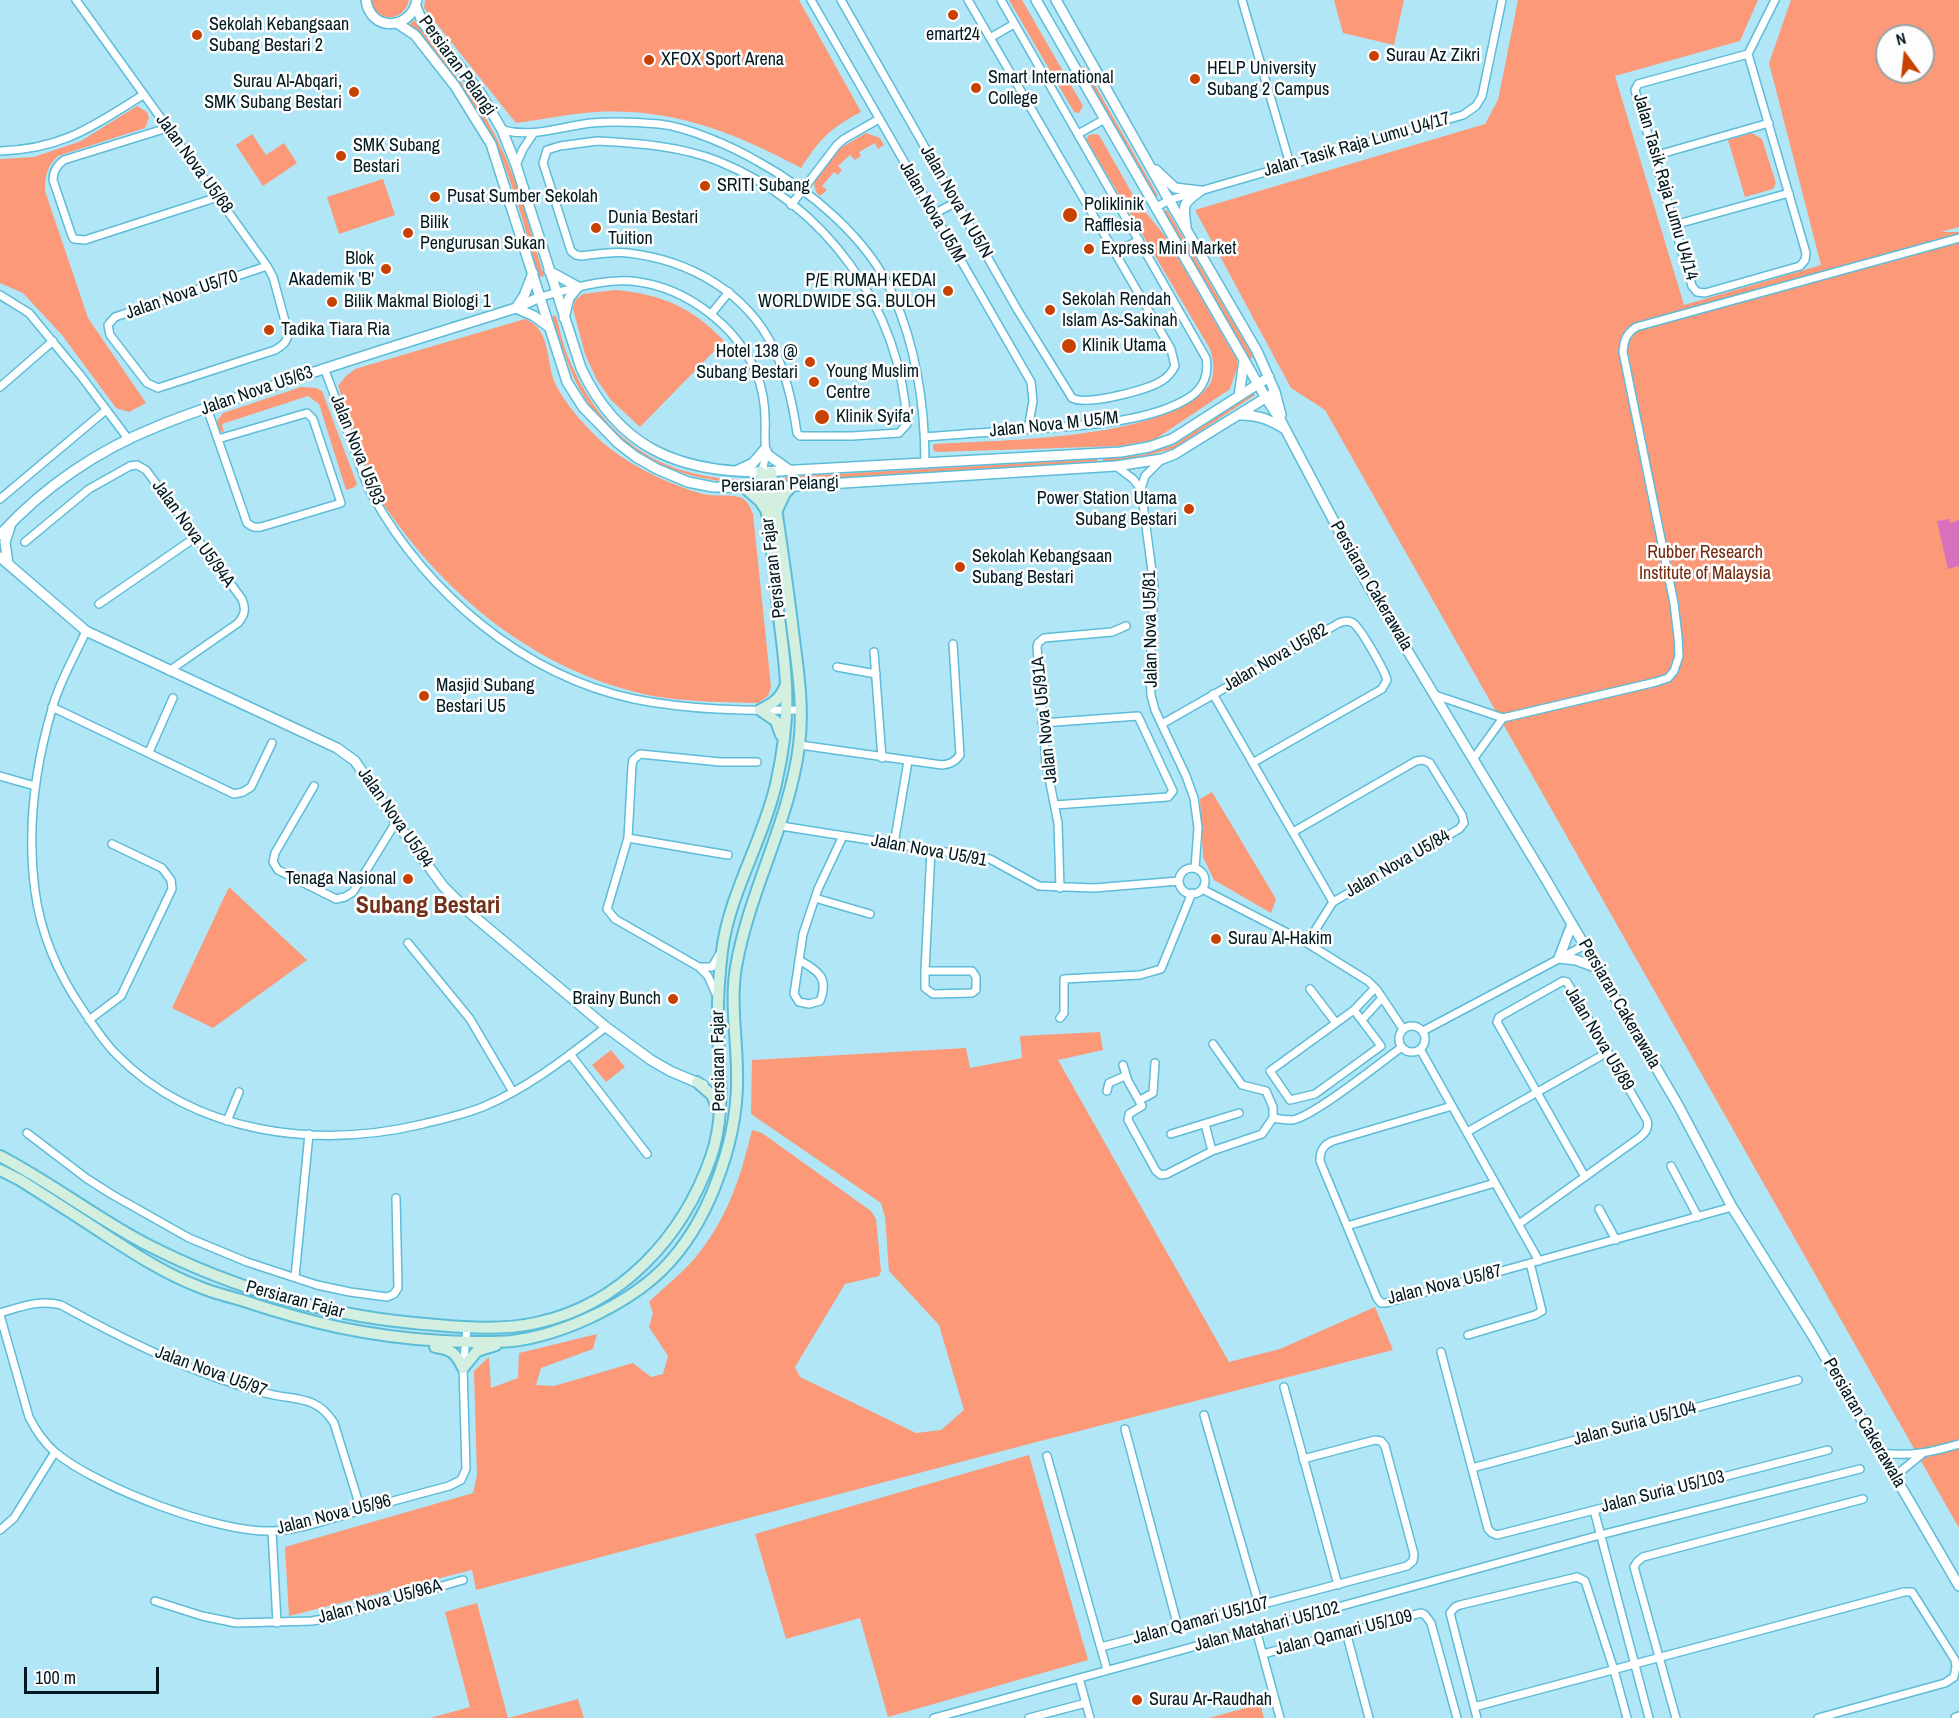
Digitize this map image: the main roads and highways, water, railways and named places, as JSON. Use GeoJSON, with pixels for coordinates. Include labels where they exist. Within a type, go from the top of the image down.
{"type":"FeatureCollection","features":[{"type":"Feature","properties":{"kind":"main road"},"geometry":{"type":"LineString","coordinates":[[406,1339],[428,1346],[448,1348],[456,1354],[463,1368],[477,1351],[540,1335],[590,1317],[632,1294],[661,1271],[685,1243],[715,1188],[728,1150],[733,1122],[737,1078],[733,1002],[741,938],[780,826],[800,745],[800,684],[787,576],[772,512],[766,469]]}},
{"type":"Feature","properties":{"kind":"main road"},"geometry":{"type":"LineString","coordinates":[[772,512],[792,486]]}},
{"type":"Feature","properties":{"kind":"main road"},"geometry":{"type":"LineString","coordinates":[[745,488],[772,512]]}},
{"type":"Feature","properties":{"kind":"main road","name":"Persiaran Fajar"},"geometry":{"type":"LineString","coordinates":[[0,1156],[29,1171],[142,1242],[247,1288],[319,1309],[360,1317],[409,1324],[467,1328],[513,1327],[560,1316],[618,1287],[636,1273],[661,1248],[686,1212],[711,1156],[720,1120],[722,1091],[718,1002],[722,947],[729,920],[765,822],[776,784],[786,710],[772,512]]}},
{"type":"Feature","properties":{"kind":"main road"},"geometry":{"type":"LineString","coordinates":[[783,741],[776,721],[760,710],[776,701],[786,685]]}},
{"type":"Feature","properties":{"kind":"main road"},"geometry":{"type":"LineString","coordinates":[[720,1120],[717,1102],[697,1083],[721,1075]]}},
{"type":"Feature","properties":{"kind":"main road"},"geometry":{"type":"LineString","coordinates":[[0,1170],[20,1180],[166,1272],[196,1286],[284,1315],[360,1333],[406,1339],[465,1342],[512,1341]]}},
{"type":"Feature","properties":{"kind":"place","name":"emart24"},"geometry":{"type":"Point","coordinates":[953,15]}},
{"type":"Feature","properties":{"kind":"place","name":"Sekolah Kebangsaan Subang Bestari 2"},"geometry":{"type":"Point","coordinates":[197,35]}},
{"type":"Feature","properties":{"kind":"place","name":"Surau Az Zikri"},"geometry":{"type":"Point","coordinates":[1374,56]}},
{"type":"Feature","properties":{"kind":"place","name":"XFOX Sport Arena"},"geometry":{"type":"Point","coordinates":[649,60]}},
{"type":"Feature","properties":{"kind":"place","name":"HELP University Subang 2 Campus"},"geometry":{"type":"Point","coordinates":[1195,79]}},
{"type":"Feature","properties":{"kind":"place","name":"Smart International College"},"geometry":{"type":"Point","coordinates":[976,88]}},
{"type":"Feature","properties":{"kind":"place","name":"Surau Al-Abqari, SMK Subang Bestari"},"geometry":{"type":"Point","coordinates":[354,92]}},
{"type":"Feature","properties":{"kind":"place","name":"SMK Subang Bestari"},"geometry":{"type":"Point","coordinates":[341,156]}},
{"type":"Feature","properties":{"kind":"place","name":"SRITI Subang"},"geometry":{"type":"Point","coordinates":[705,186]}},
{"type":"Feature","properties":{"kind":"place","name":"Pusat Sumber Sekolah"},"geometry":{"type":"Point","coordinates":[435,197]}},
{"type":"Feature","properties":{"kind":"place","name":"Poliklinik Rafflesia"},"geometry":{"type":"Point","coordinates":[1070,215]}},
{"type":"Feature","properties":{"kind":"place","name":"Dunia Bestari Tuition"},"geometry":{"type":"Point","coordinates":[596,228]}},
{"type":"Feature","properties":{"kind":"place","name":"Bilik Pengurusan Sukan"},"geometry":{"type":"Point","coordinates":[408,233]}},
{"type":"Feature","properties":{"kind":"place","name":"Express Mini Market"},"geometry":{"type":"Point","coordinates":[1089,249]}},
{"type":"Feature","properties":{"kind":"place","name":"Blok Akademik 'B'"},"geometry":{"type":"Point","coordinates":[386,269]}},
{"type":"Feature","properties":{"kind":"place","name":"P/E RUMAH KEDAI WORLDWIDE SG. BULOH"},"geometry":{"type":"Point","coordinates":[948,291]}},
{"type":"Feature","properties":{"kind":"place","name":"Bilik Makmal Biologi 1"},"geometry":{"type":"Point","coordinates":[332,302]}},
{"type":"Feature","properties":{"kind":"place","name":"Sekolah Rendah Islam As-Sakinah"},"geometry":{"type":"Point","coordinates":[1050,310]}},
{"type":"Feature","properties":{"kind":"place","name":"Tadika Tiara Ria"},"geometry":{"type":"Point","coordinates":[269,330]}},
{"type":"Feature","properties":{"kind":"place","name":"Klinik Utama"},"geometry":{"type":"Point","coordinates":[1069,346]}},
{"type":"Feature","properties":{"kind":"place","name":"Hotel 138 @ Subang Bestari"},"geometry":{"type":"Point","coordinates":[810,362]}},
{"type":"Feature","properties":{"kind":"place","name":"Young Muslim Centre"},"geometry":{"type":"Point","coordinates":[814,382]}},
{"type":"Feature","properties":{"kind":"place","name":"Klinik Syifa'"},"geometry":{"type":"Point","coordinates":[822,417]}},
{"type":"Feature","properties":{"kind":"place","name":"Power Station Utama Subang Bestari"},"geometry":{"type":"Point","coordinates":[1189,509]}},
{"type":"Feature","properties":{"kind":"place","name":"Sekolah Kebangsaan Subang Bestari"},"geometry":{"type":"Point","coordinates":[960,567]}},
{"type":"Feature","properties":{"kind":"place","name":"Masjid Subang Bestari U5"},"geometry":{"type":"Point","coordinates":[424,696]}},
{"type":"Feature","properties":{"kind":"place","name":"Tenaga Nasional"},"geometry":{"type":"Point","coordinates":[408,879]}},
{"type":"Feature","properties":{"kind":"place","name":"Surau Al-Hakim"},"geometry":{"type":"Point","coordinates":[1216,939]}},
{"type":"Feature","properties":{"kind":"place","name":"Brainy Bunch"},"geometry":{"type":"Point","coordinates":[673,999]}},
{"type":"Feature","properties":{"kind":"place","name":"Surau Ar-Raudhah"},"geometry":{"type":"Point","coordinates":[1137,1700]}},
{"type":"Feature","properties":{"kind":"district","name":"Subang Bestari"},"geometry":{"type":"Point","coordinates":[428,907]}},
{"type":"Feature","properties":{"kind":"park label","name":"Rubber Research Institute of Malaysia"},"geometry":{"type":"Point","coordinates":[1705,563]}}]}
